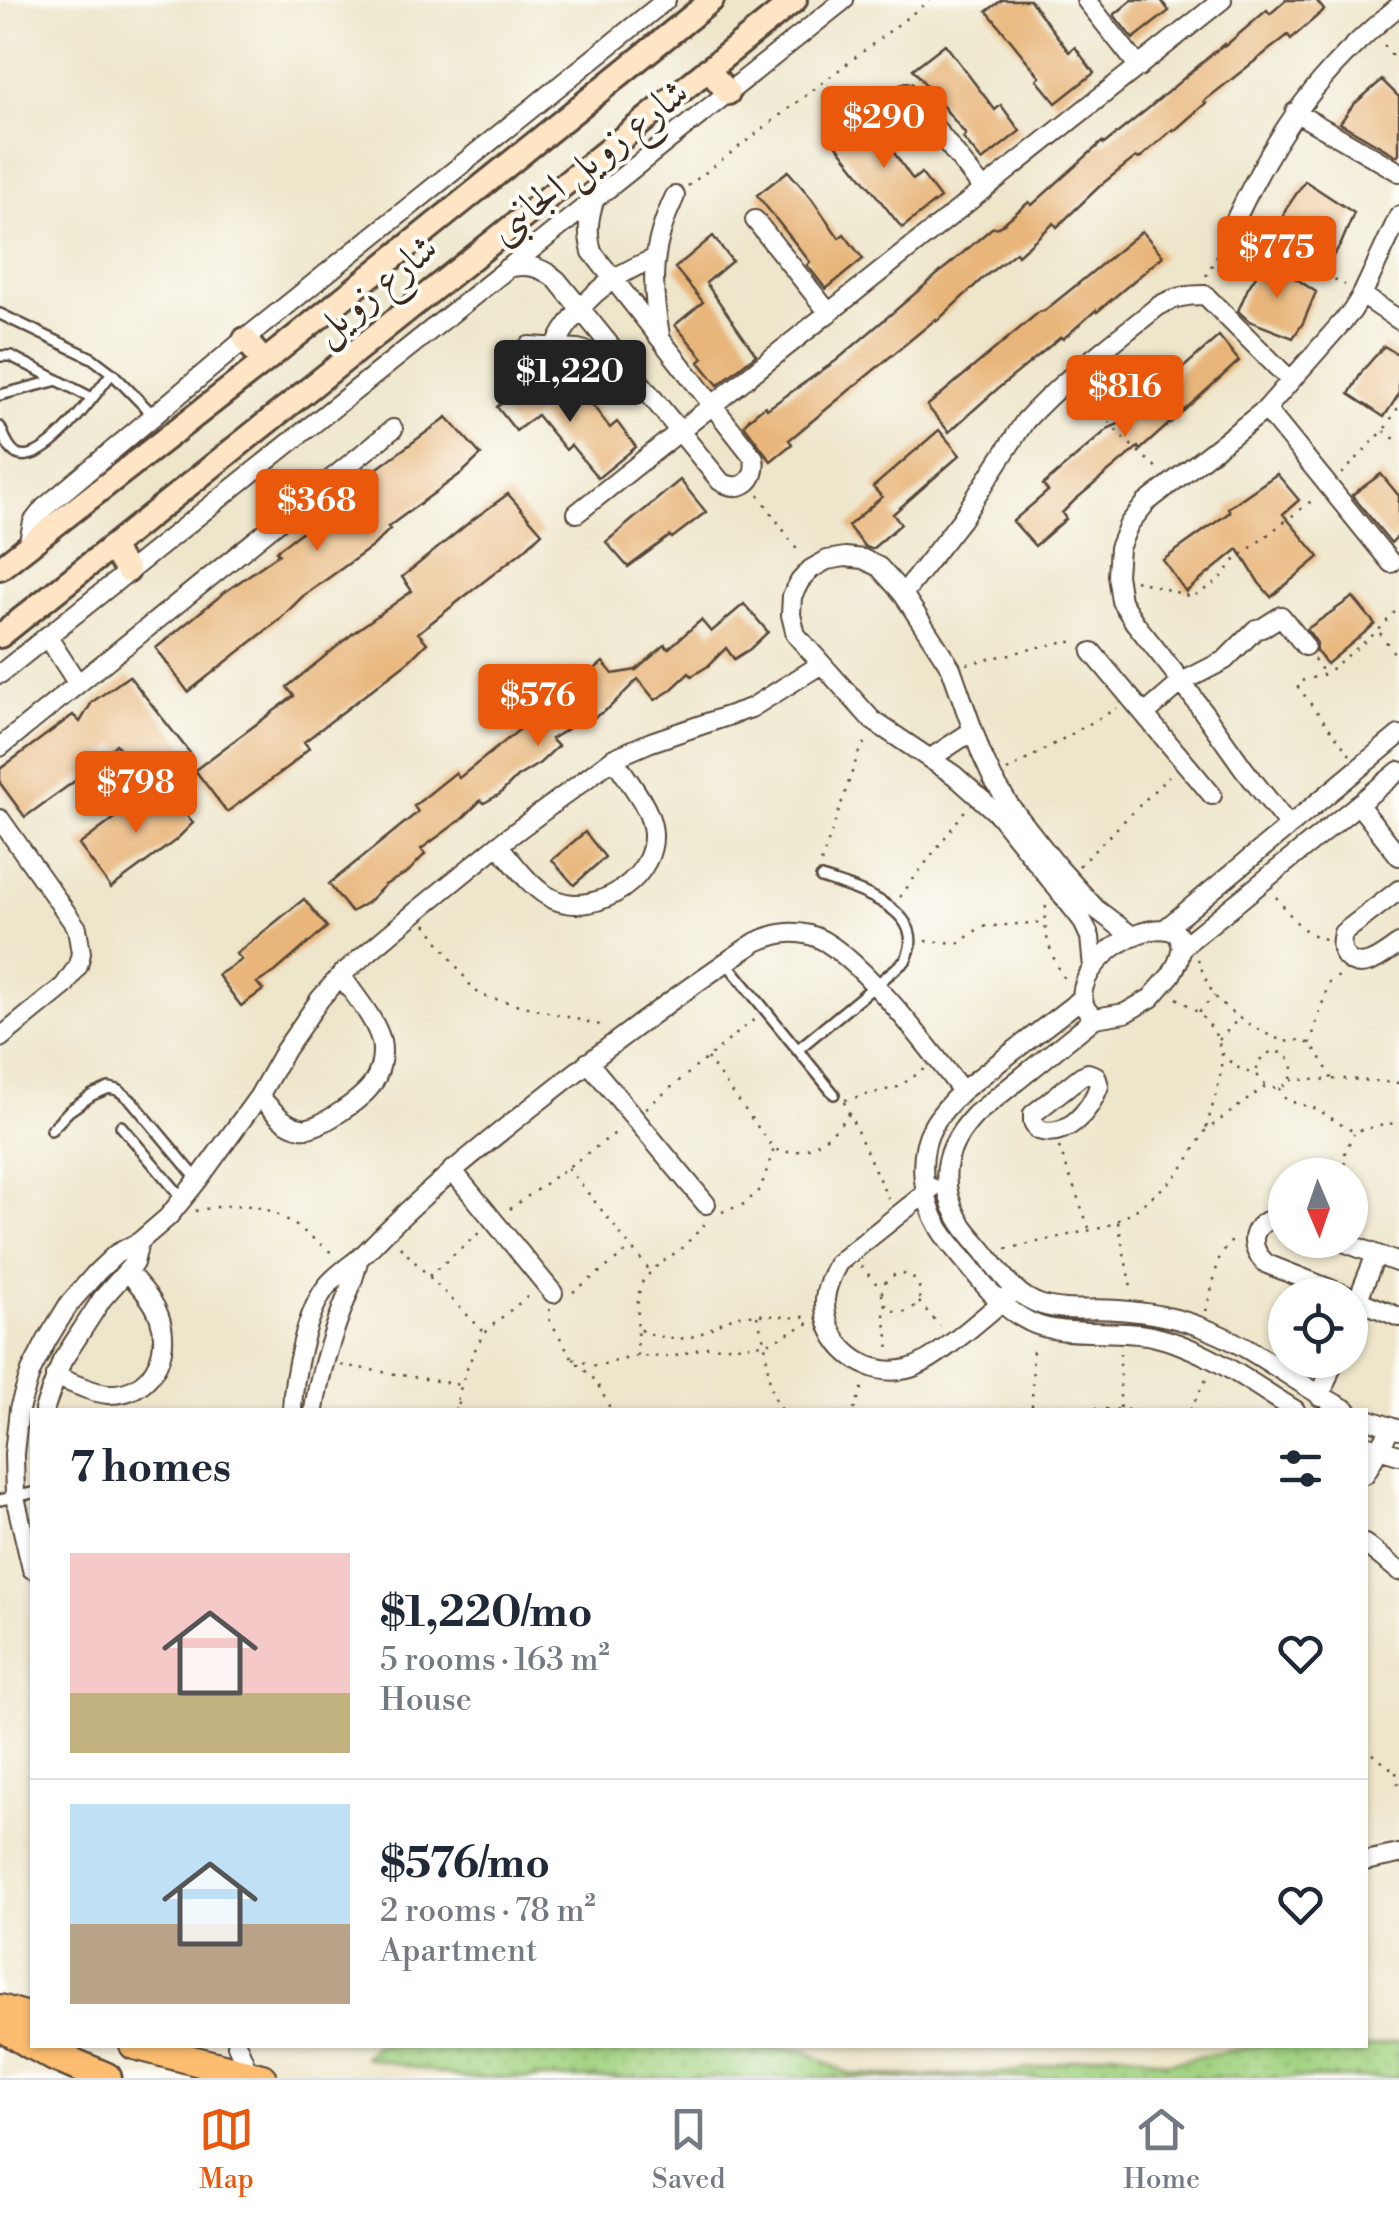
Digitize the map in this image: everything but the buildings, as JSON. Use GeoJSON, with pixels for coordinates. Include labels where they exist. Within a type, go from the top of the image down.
{"type":"FeatureCollection","features":[{"type":"Feature","properties":{"kind":"highway"},"geometry":{"type":"LineString","coordinates":[[0,2010],[30,2018]]}},
{"type":"Feature","properties":{"kind":"highway"},"geometry":{"type":"LineString","coordinates":[[0,2024],[30,2042]]}},
{"type":"Feature","properties":{"kind":"highway"},"geometry":{"type":"LineString","coordinates":[[41,2048],[106,2078]]}},
{"type":"Feature","properties":{"kind":"highway"},"geometry":{"type":"LineString","coordinates":[[145,2048],[256,2077]]}},
{"type":"Feature","properties":{"kind":"main road","name":"شارع زويل"},"geometry":{"type":"LineString","coordinates":[[10,559],[264,362],[712,0]]}},
{"type":"Feature","properties":{"kind":"main road","name":"شارع زويل"},"geometry":{"type":"LineString","coordinates":[[0,636],[795,0]]}},
{"type":"Feature","properties":{"kind":"main road"},"geometry":{"type":"LineString","coordinates":[[708,69],[728,93]]}},
{"type":"Feature","properties":{"kind":"main road"},"geometry":{"type":"LineString","coordinates":[[245,338],[264,362]]}},
{"type":"Feature","properties":{"kind":"main road"},"geometry":{"type":"LineString","coordinates":[[110,548],[128,571]]}},
{"type":"Feature","properties":{"kind":"street","name":"شارع زويل الجانبى"},"geometry":{"type":"LineString","coordinates":[[10,559],[44,508],[153,415],[666,0]]}},
{"type":"Feature","properties":{"kind":"street","name":"شارع زويل الجانبى"},"geometry":{"type":"LineString","coordinates":[[0,674],[844,0]]}},
{"type":"Feature","properties":{"kind":"street"},"geometry":{"type":"LineString","coordinates":[[1086,0],[1138,66]]}},
{"type":"Feature","properties":{"kind":"street"},"geometry":{"type":"LineString","coordinates":[[577,513],[1222,0]]}},
{"type":"Feature","properties":{"kind":"street"},"geometry":{"type":"LineString","coordinates":[[1234,223],[1258,173],[1295,112],[1370,28],[1399,6]]}},
{"type":"Feature","properties":{"kind":"street"},"geometry":{"type":"LineString","coordinates":[[907,92],[984,190]]}},
{"type":"Feature","properties":{"kind":"street"},"geometry":{"type":"LineString","coordinates":[[1295,112],[1399,172]]}},
{"type":"Feature","properties":{"kind":"street"},"geometry":{"type":"LineString","coordinates":[[662,341],[654,300],[654,260],[658,237],[675,196]]}},
{"type":"Feature","properties":{"kind":"street"},"geometry":{"type":"LineString","coordinates":[[507,268],[528,266],[549,274],[725,485],[738,487],[749,482],[755,471],[754,458],[592,252],[588,218],[594,201]]}},
{"type":"Feature","properties":{"kind":"street"},"geometry":{"type":"LineString","coordinates":[[1289,826],[1128,612],[1116,575],[1119,548],[1129,524],[1146,503],[1266,410],[1352,311],[1399,216]]}},
{"type":"Feature","properties":{"kind":"street"},"geometry":{"type":"LineString","coordinates":[[755,220],[829,313]]}},
{"type":"Feature","properties":{"kind":"street"},"geometry":{"type":"LineString","coordinates":[[555,346],[594,292],[612,278],[654,260]]}},
{"type":"Feature","properties":{"kind":"street"},"geometry":{"type":"LineString","coordinates":[[903,594],[961,520],[1025,421],[1071,377],[1173,298],[1205,295],[1290,380]]}},
{"type":"Feature","properties":{"kind":"street"},"geometry":{"type":"LineString","coordinates":[[1362,295],[1399,320]]}},
{"type":"Feature","properties":{"kind":"street"},"geometry":{"type":"LineString","coordinates":[[529,346],[578,349],[624,362]]}},
{"type":"Feature","properties":{"kind":"street"},"geometry":{"type":"LineString","coordinates":[[1266,410],[1392,563]]}},
{"type":"Feature","properties":{"kind":"street"},"geometry":{"type":"LineString","coordinates":[[0,747],[393,429]]}},
{"type":"Feature","properties":{"kind":"street"},"geometry":{"type":"LineString","coordinates":[[1094,968],[1090,937],[1060,879],[993,779],[951,668],[903,594],[879,567],[863,560],[827,560],[811,569],[792,596],[791,615],[796,635],[820,664],[880,726],[931,758],[977,794],[1060,879],[1132,936]]}},
{"type":"Feature","properties":{"kind":"street"},"geometry":{"type":"LineString","coordinates":[[1138,706],[1226,660],[1256,629],[1281,616],[1304,646]]}},
{"type":"Feature","properties":{"kind":"street"},"geometry":{"type":"LineString","coordinates":[[46,636],[78,684]]}},
{"type":"Feature","properties":{"kind":"street"},"geometry":{"type":"LineString","coordinates":[[1092,652],[1212,794]]}},
{"type":"Feature","properties":{"kind":"street"},"geometry":{"type":"LineString","coordinates":[[30,1562],[16,1496],[16,1439],[19,1409],[46,1340],[70,1304],[116,1254],[139,1242],[168,1216],[198,1180],[258,1096],[284,1050],[341,975],[498,845],[614,758],[739,713],[820,664]]}},
{"type":"Feature","properties":{"kind":"street"},"geometry":{"type":"LineString","coordinates":[[931,758],[972,731]]}},
{"type":"Feature","properties":{"kind":"street"},"geometry":{"type":"LineString","coordinates":[[1292,1408],[1235,1370],[1154,1337],[1033,1324],[1000,1304],[942,1232],[929,1206],[925,1148],[932,1126],[950,1102],[1079,1000],[1094,968],[1117,944],[1132,936],[1166,929],[1399,735]]}},
{"type":"Feature","properties":{"kind":"street"},"geometry":{"type":"LineString","coordinates":[[498,845],[534,886],[564,904],[584,904],[620,891],[646,862],[653,845],[653,830],[649,815],[614,758]]}},
{"type":"Feature","properties":{"kind":"street"},"geometry":{"type":"LineString","coordinates":[[1343,1408],[1248,1349],[1202,1327],[1164,1316],[1032,1302],[1003,1278],[958,1218],[946,1177],[959,1132],[976,1114],[1095,1018],[1125,1013],[1147,1001],[1171,975],[1188,943],[1399,771]]}},
{"type":"Feature","properties":{"kind":"street"},"geometry":{"type":"LineString","coordinates":[[1358,804],[1399,856]]}},
{"type":"Feature","properties":{"kind":"street"},"geometry":{"type":"LineString","coordinates":[[0,818],[77,928],[81,953],[64,986],[0,1038]]}},
{"type":"Feature","properties":{"kind":"street"},"geometry":{"type":"LineString","coordinates":[[1399,890],[1351,926],[1341,936],[1341,946],[1345,956],[1357,964],[1372,961],[1399,944]]}},
{"type":"Feature","properties":{"kind":"street"},"geometry":{"type":"LineString","coordinates":[[1166,929],[1188,943]]}},
{"type":"Feature","properties":{"kind":"street"},"geometry":{"type":"LineString","coordinates":[[292,1408],[292,1386],[315,1307],[325,1288],[452,1170],[588,1062],[756,942],[774,934],[794,932],[831,944],[850,958],[962,1091]]}},
{"type":"Feature","properties":{"kind":"street"},"geometry":{"type":"LineString","coordinates":[[258,1096],[285,1122],[308,1130],[320,1126],[370,1087],[382,1057],[380,1041],[341,975]]}},
{"type":"Feature","properties":{"kind":"street"},"geometry":{"type":"LineString","coordinates":[[1079,1000],[1095,1018]]}},
{"type":"Feature","properties":{"kind":"street"},"geometry":{"type":"LineString","coordinates":[[588,1062],[711,1213]]}},
{"type":"Feature","properties":{"kind":"street"},"geometry":{"type":"LineString","coordinates":[[1036,1066],[1058,1094]]}},
{"type":"Feature","properties":{"kind":"street"},"geometry":{"type":"LineString","coordinates":[[1084,1074],[1092,1074],[1100,1082],[1084,1114],[1053,1132],[1038,1130],[1034,1114],[1084,1074]]}},
{"type":"Feature","properties":{"kind":"street"},"geometry":{"type":"LineString","coordinates":[[452,1170],[553,1292]]}},
{"type":"Feature","properties":{"kind":"street"},"geometry":{"type":"LineString","coordinates":[[946,1177],[838,1263],[825,1296],[831,1332],[854,1359],[871,1368],[906,1370],[924,1364],[1016,1290]]}},
{"type":"Feature","properties":{"kind":"street"},"geometry":{"type":"LineString","coordinates":[[1268,1221],[1258,1228],[1254,1238],[1259,1257],[1303,1278]]}},
{"type":"Feature","properties":{"kind":"street"},"geometry":{"type":"LineString","coordinates":[[45,1408],[62,1360],[88,1319],[134,1263],[139,1242]]}},
{"type":"Feature","properties":{"kind":"street"},"geometry":{"type":"LineString","coordinates":[[1368,1252],[1399,1263]]}},
{"type":"Feature","properties":{"kind":"street"},"geometry":{"type":"LineString","coordinates":[[1362,1278],[1376,1255]]}},
{"type":"Feature","properties":{"kind":"street"},"geometry":{"type":"LineString","coordinates":[[314,1408],[324,1362],[354,1280],[353,1264]]}},
{"type":"Feature","properties":{"kind":"street"},"geometry":{"type":"LineString","coordinates":[[55,1376],[92,1391],[118,1394],[152,1376],[162,1354],[161,1321],[152,1301],[127,1270]]}},
{"type":"Feature","properties":{"kind":"street"},"geometry":{"type":"LineString","coordinates":[[1368,1304],[1399,1317]]}},
{"type":"Feature","properties":{"kind":"street"},"geometry":{"type":"LineString","coordinates":[[1320,1396],[1327,1378]]}},
{"type":"Feature","properties":{"kind":"street"},"geometry":{"type":"LineString","coordinates":[[1368,1419],[1395,1429]]}},
{"type":"Feature","properties":{"kind":"street"},"geometry":{"type":"LineString","coordinates":[[1372,1448],[1395,1429]]}},
{"type":"Feature","properties":{"kind":"street"},"geometry":{"type":"LineString","coordinates":[[1372,1448],[1399,1456]]}},
{"type":"Feature","properties":{"kind":"street"},"geometry":{"type":"LineString","coordinates":[[1368,1546],[1399,1571]]}},
{"type":"Feature","properties":{"kind":"street"},"geometry":{"type":"LineString","coordinates":[[1368,1860],[1399,1854]]}},
{"type":"Feature","properties":{"kind":"street"},"geometry":{"type":"LineString","coordinates":[[239,2048],[256,2077]]}},
{"type":"Feature","properties":{"kind":"lane"},"geometry":{"type":"LineString","coordinates":[[0,314],[92,358],[153,415]]}},
{"type":"Feature","properties":{"kind":"lane"},"geometry":{"type":"LineString","coordinates":[[0,356],[11,356],[92,398]]}},
{"type":"Feature","properties":{"kind":"lane"},"geometry":{"type":"LineString","coordinates":[[0,427],[12,450],[28,455],[60,436],[112,373]]}},
{"type":"Feature","properties":{"kind":"lane"},"geometry":{"type":"LineString","coordinates":[[0,395],[58,380]]}},
{"type":"Feature","properties":{"kind":"lane"},"geometry":{"type":"LineString","coordinates":[[798,1050],[905,961],[911,940],[903,917],[892,908],[821,878]]}},
{"type":"Feature","properties":{"kind":"lane"},"geometry":{"type":"LineString","coordinates":[[726,962],[834,1094]]}},
{"type":"Feature","properties":{"kind":"lane"},"geometry":{"type":"LineString","coordinates":[[51,1130],[92,1095],[109,1088],[118,1090],[132,1101],[198,1180]]}},
{"type":"Feature","properties":{"kind":"lane"},"geometry":{"type":"LineString","coordinates":[[121,1126],[182,1199]]}},
{"type":"Feature","properties":{"kind":"path"},"geometry":{"type":"LineString","coordinates":[[675,196],[930,0]]}},
{"type":"Feature","properties":{"kind":"path"},"geometry":{"type":"LineString","coordinates":[[1370,28],[1399,65]]}},
{"type":"Feature","properties":{"kind":"path"},"geometry":{"type":"LineString","coordinates":[[1196,295],[1234,223],[1362,295]]}},
{"type":"Feature","properties":{"kind":"path"},"geometry":{"type":"LineString","coordinates":[[1071,377],[1121,436],[1156,469],[1178,478]]}},
{"type":"Feature","properties":{"kind":"path"},"geometry":{"type":"LineString","coordinates":[[1116,575],[1192,597],[1220,581],[1235,560],[1330,488],[1384,430],[1399,406]]}},
{"type":"Feature","properties":{"kind":"path"},"geometry":{"type":"LineString","coordinates":[[1384,430],[1399,442]]}},
{"type":"Feature","properties":{"kind":"path"},"geometry":{"type":"LineString","coordinates":[[749,482],[811,569]]}},
{"type":"Feature","properties":{"kind":"path"},"geometry":{"type":"LineString","coordinates":[[1359,767],[1298,683],[1325,674],[1399,607]]}},
{"type":"Feature","properties":{"kind":"path"},"geometry":{"type":"LineString","coordinates":[[1378,630],[1399,660]]}},
{"type":"Feature","properties":{"kind":"path"},"geometry":{"type":"LineString","coordinates":[[951,668],[1066,641],[1092,652]]}},
{"type":"Feature","properties":{"kind":"path"},"geometry":{"type":"LineString","coordinates":[[993,779],[1138,706]]}},
{"type":"Feature","properties":{"kind":"path"},"geometry":{"type":"LineString","coordinates":[[821,878],[818,872],[860,748],[880,726]]}},
{"type":"Feature","properties":{"kind":"path"},"geometry":{"type":"LineString","coordinates":[[1079,1000],[1052,958],[1044,922],[1060,879],[1184,761]]}},
{"type":"Feature","properties":{"kind":"path"},"geometry":{"type":"LineString","coordinates":[[892,908],[977,794]]}},
{"type":"Feature","properties":{"kind":"path"},"geometry":{"type":"LineString","coordinates":[[1265,882],[1308,934],[1325,939],[1341,936]]}},
{"type":"Feature","properties":{"kind":"path"},"geometry":{"type":"LineString","coordinates":[[417,910],[470,984],[483,996],[629,1032]]}},
{"type":"Feature","properties":{"kind":"path"},"geometry":{"type":"LineString","coordinates":[[911,940],[959,943],[981,928],[1044,922]]}},
{"type":"Feature","properties":{"kind":"path"},"geometry":{"type":"LineString","coordinates":[[1188,943],[1215,996],[1240,1018],[1281,1040],[1302,1040],[1310,1045],[1332,1080]]}},
{"type":"Feature","properties":{"kind":"path"},"geometry":{"type":"LineString","coordinates":[[1310,1045],[1329,982],[1357,964]]}},
{"type":"Feature","properties":{"kind":"path"},"geometry":{"type":"LineString","coordinates":[[986,1254],[1118,1221],[1145,1204],[1185,1164],[1205,1131],[1219,1088],[1221,1052],[1213,1029],[1198,1013],[1164,992],[1147,1001]]}},
{"type":"Feature","properties":{"kind":"path"},"geometry":{"type":"LineString","coordinates":[[1198,1013],[1215,996]]}},
{"type":"Feature","properties":{"kind":"path"},"geometry":{"type":"LineString","coordinates":[[429,1276],[495,1221],[634,1118],[765,1010]]}},
{"type":"Feature","properties":{"kind":"path"},"geometry":{"type":"LineString","coordinates":[[1218,1042],[1240,1018]]}},
{"type":"Feature","properties":{"kind":"path"},"geometry":{"type":"LineString","coordinates":[[1281,1040],[1281,1052]]}},
{"type":"Feature","properties":{"kind":"path"},"geometry":{"type":"LineString","coordinates":[[1273,1050],[1291,1062],[1290,1080],[1279,1088],[1266,1086],[1259,1074],[1260,1062],[1273,1050]]}},
{"type":"Feature","properties":{"kind":"path"},"geometry":{"type":"LineString","coordinates":[[1221,1052],[1230,1064],[1259,1074]]}},
{"type":"Feature","properties":{"kind":"path"},"geometry":{"type":"LineString","coordinates":[[707,1058],[774,1148],[787,1153],[810,1148],[849,1114]]}},
{"type":"Feature","properties":{"kind":"path"},"geometry":{"type":"LineString","coordinates":[[896,1217],[844,1100],[898,1087],[937,1058]]}},
{"type":"Feature","properties":{"kind":"path"},"geometry":{"type":"LineString","coordinates":[[1290,1080],[1399,1083]]}},
{"type":"Feature","properties":{"kind":"path"},"geometry":{"type":"LineString","coordinates":[[1205,1131],[1266,1086]]}},
{"type":"Feature","properties":{"kind":"path"},"geometry":{"type":"LineString","coordinates":[[1279,1088],[1286,1100],[1316,1109],[1355,1131],[1399,1122]]}},
{"type":"Feature","properties":{"kind":"path"},"geometry":{"type":"LineString","coordinates":[[1345,1158],[1355,1131]]}},
{"type":"Feature","properties":{"kind":"path"},"geometry":{"type":"LineString","coordinates":[[1053,1132],[1090,1230]]}},
{"type":"Feature","properties":{"kind":"path"},"geometry":{"type":"LineString","coordinates":[[637,1356],[638,1296],[643,1280],[682,1248],[711,1213],[744,1204],[760,1190],[774,1148]]}},
{"type":"Feature","properties":{"kind":"path"},"geometry":{"type":"LineString","coordinates":[[568,1166],[651,1272]]}},
{"type":"Feature","properties":{"kind":"path"},"geometry":{"type":"LineString","coordinates":[[168,1216],[232,1205],[260,1206],[287,1219],[353,1264]]}},
{"type":"Feature","properties":{"kind":"path"},"geometry":{"type":"LineString","coordinates":[[1118,1221],[1136,1312]]}},
{"type":"Feature","properties":{"kind":"path"},"geometry":{"type":"LineString","coordinates":[[384,1231],[486,1334]]}},
{"type":"Feature","properties":{"kind":"path"},"geometry":{"type":"LineString","coordinates":[[1202,1327],[1218,1259],[1228,1243],[1254,1238]]}},
{"type":"Feature","properties":{"kind":"path"},"geometry":{"type":"LineString","coordinates":[[574,1290],[632,1248]]}},
{"type":"Feature","properties":{"kind":"path"},"geometry":{"type":"LineString","coordinates":[[853,1252],[882,1292],[889,1345],[882,1362],[871,1368],[855,1408]]}},
{"type":"Feature","properties":{"kind":"path"},"geometry":{"type":"LineString","coordinates":[[882,1292],[890,1278],[898,1274],[906,1274],[918,1285],[920,1293],[914,1306],[902,1312],[885,1303]]}},
{"type":"Feature","properties":{"kind":"path"},"geometry":{"type":"LineString","coordinates":[[455,1408],[478,1344],[486,1334],[553,1292]]}},
{"type":"Feature","properties":{"kind":"path"},"geometry":{"type":"LineString","coordinates":[[553,1292],[548,1317],[574,1359],[596,1381],[610,1408]]}},
{"type":"Feature","properties":{"kind":"path"},"geometry":{"type":"LineString","coordinates":[[918,1301],[953,1340]]}},
{"type":"Feature","properties":{"kind":"path"},"geometry":{"type":"LineString","coordinates":[[639,1330],[659,1338],[684,1339],[728,1318],[756,1314],[792,1319],[826,1315]]}},
{"type":"Feature","properties":{"kind":"path"},"geometry":{"type":"LineString","coordinates":[[756,1314],[765,1344],[770,1386],[781,1408]]}},
{"type":"Feature","properties":{"kind":"path"},"geometry":{"type":"LineString","coordinates":[[574,1359],[596,1366],[637,1356],[672,1358],[707,1346],[765,1344],[826,1315]]}},
{"type":"Feature","properties":{"kind":"path"},"geometry":{"type":"LineString","coordinates":[[1032,1408],[1033,1324]]}},
{"type":"Feature","properties":{"kind":"path"},"geometry":{"type":"LineString","coordinates":[[1120,1332],[1120,1408]]}},
{"type":"Feature","properties":{"kind":"path"},"geometry":{"type":"LineString","coordinates":[[1191,1408],[1217,1361]]}},
{"type":"Feature","properties":{"kind":"path"},"geometry":{"type":"LineString","coordinates":[[324,1362],[461,1385]]}},
{"type":"Feature","properties":{"kind":"path"},"geometry":{"type":"LineString","coordinates":[[456,1401],[463,1408]]}},
{"type":"Feature","properties":{"kind":"path"},"geometry":{"type":"LineString","coordinates":[[1368,1749],[1397,1770],[1399,1790]]}},
{"type":"Feature","properties":{"kind":"green space"},"geometry":{"type":"Polygon","coordinates":[[[1399,2041],[1399,2078],[464,2078],[364,2057],[373,2048],[568,2048],[596,2055],[599,2048],[781,2048],[803,2050],[849,2074],[924,2077],[1000,2073],[1111,2052],[1167,2063],[1244,2048],[1351,2051],[1399,2041]]]}}]}
